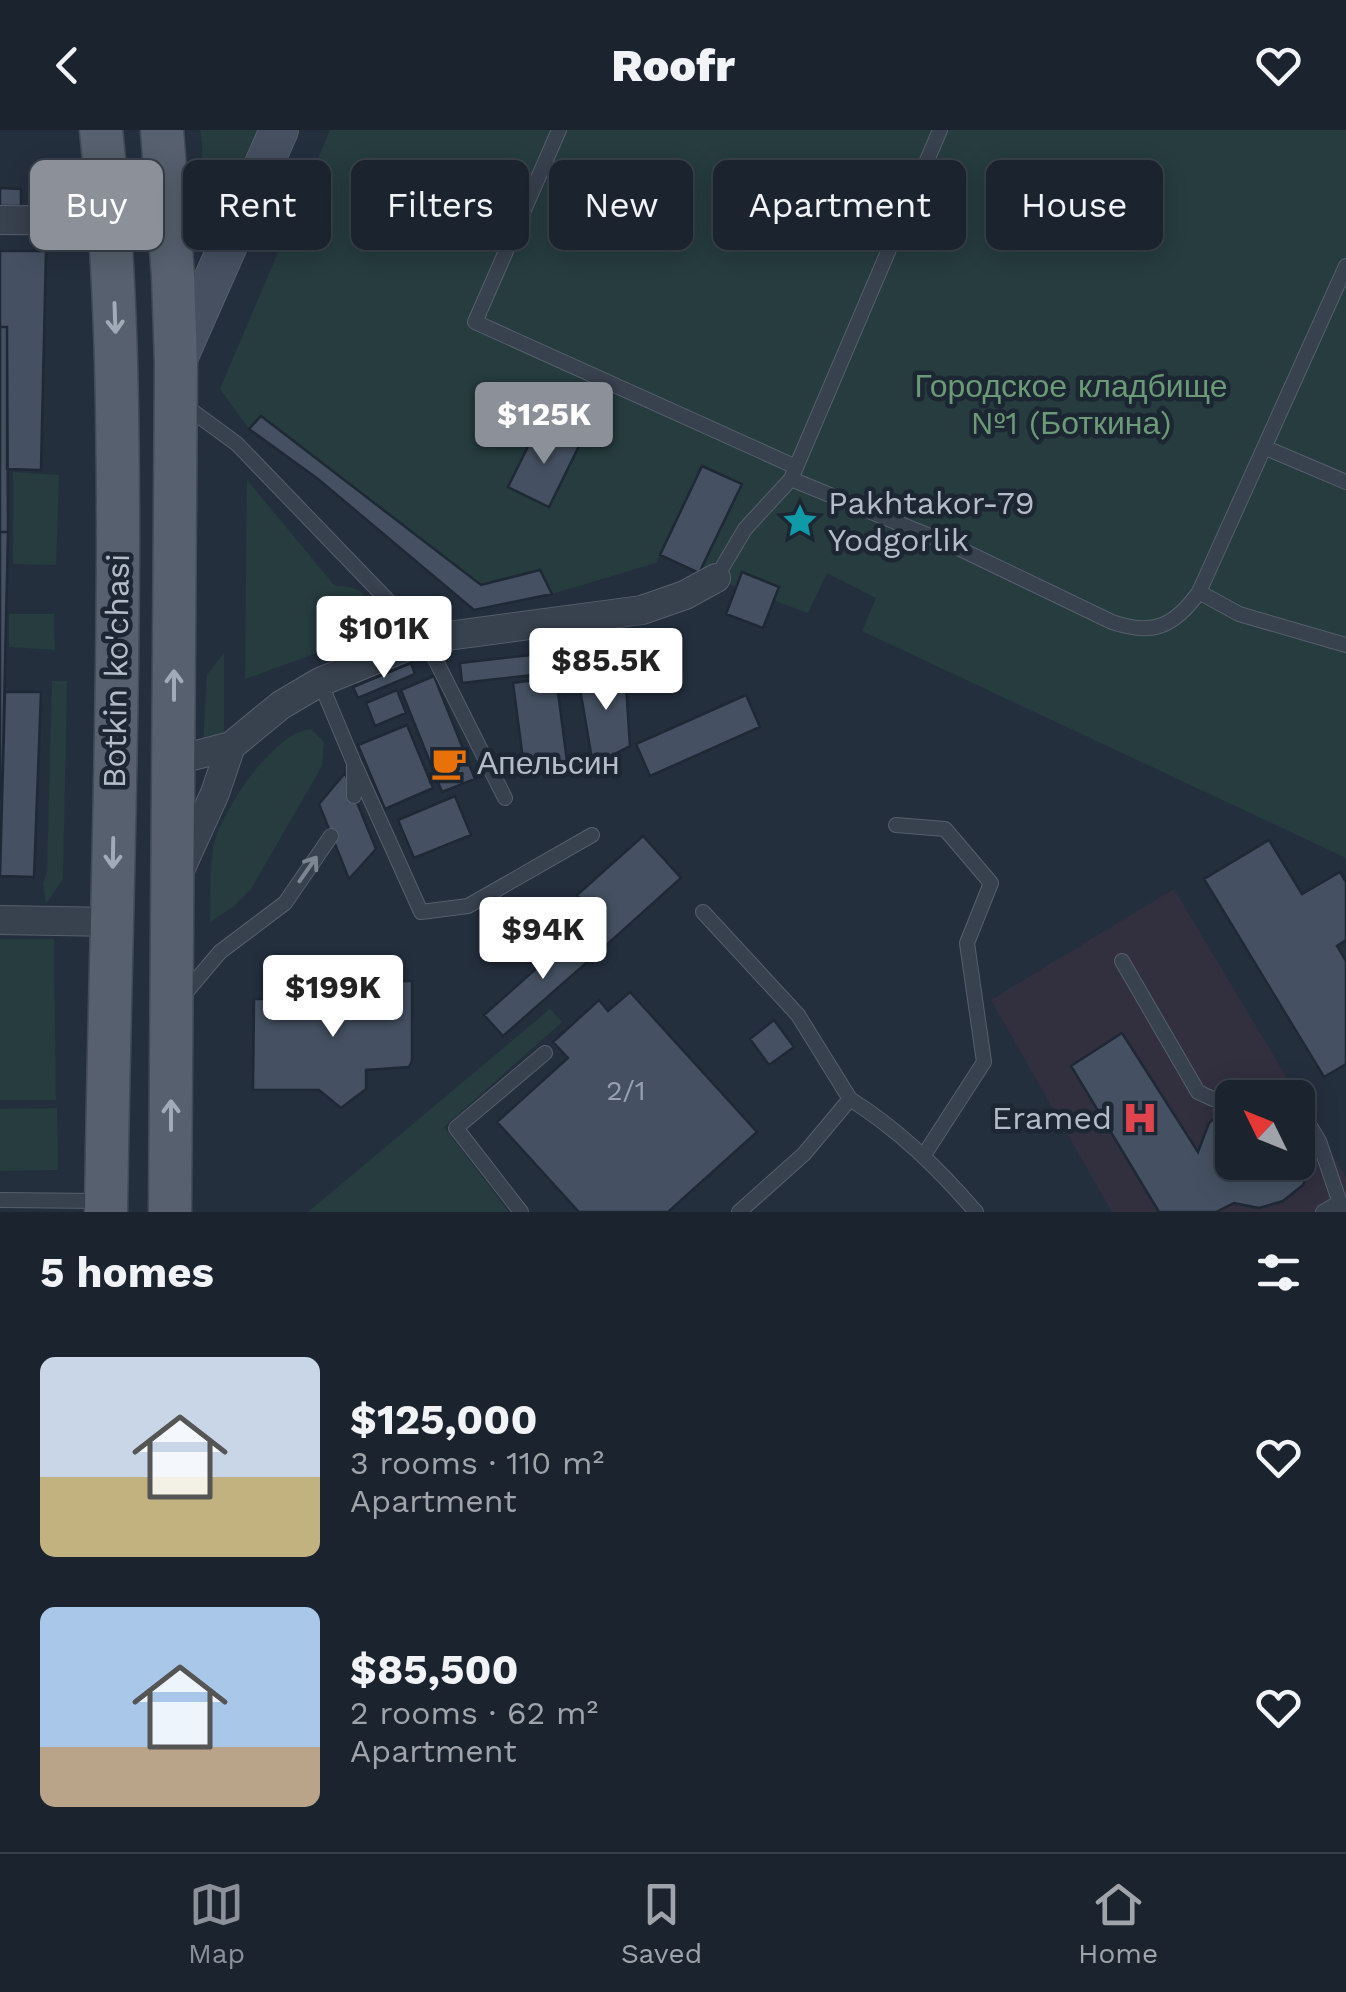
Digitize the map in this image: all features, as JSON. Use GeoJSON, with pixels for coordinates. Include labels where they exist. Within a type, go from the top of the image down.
{"type":"FeatureCollection","features":[{"type":"Feature","properties":{"kind":"main road","name":"Botkin ko'chasi"},"geometry":{"type":"LineString","coordinates":[[102,130],[105,160]]}},
{"type":"Feature","properties":{"kind":"main road","name":"Botkin ko'chasi"},"geometry":{"type":"LineString","coordinates":[[162,130],[176,381],[170,1212]]}},
{"type":"Feature","properties":{"kind":"main road","name":"Botkin ko'chasi"},"geometry":{"type":"LineString","coordinates":[[106,1206],[118,481],[111,250]]}},
{"type":"Feature","properties":{"kind":"street","name":"Botkin ko'chasi"},"geometry":{"type":"LineString","coordinates":[[176,381],[279,130]]}},
{"type":"Feature","properties":{"kind":"street"},"geometry":{"type":"LineString","coordinates":[[0,220],[30,220]]}},
{"type":"Feature","properties":{"kind":"street"},"geometry":{"type":"LineString","coordinates":[[174,761],[231,746],[281,705],[320,682],[425,639],[642,610],[685,595],[716,578]]}},
{"type":"Feature","properties":{"kind":"street"},"geometry":{"type":"LineString","coordinates":[[173,884],[215,793],[231,746]]}},
{"type":"Feature","properties":{"kind":"street"},"geometry":{"type":"LineString","coordinates":[[0,920],[112,922]]}},
{"type":"Feature","properties":{"kind":"lane"},"geometry":{"type":"LineString","coordinates":[[559,130],[475,322],[1124,627],[1150,630],[1162,626],[1182,612],[1199,592],[1346,266]]}},
{"type":"Feature","properties":{"kind":"lane"},"geometry":{"type":"LineString","coordinates":[[716,578],[745,528],[794,473],[940,130]]}},
{"type":"Feature","properties":{"kind":"lane"},"geometry":{"type":"LineString","coordinates":[[176,381],[425,639],[505,798]]}},
{"type":"Feature","properties":{"kind":"lane"},"geometry":{"type":"LineString","coordinates":[[1266,448],[1346,482]]}},
{"type":"Feature","properties":{"kind":"lane"},"geometry":{"type":"LineString","coordinates":[[1199,592],[1239,614],[1346,645]]}},
{"type":"Feature","properties":{"kind":"lane"},"geometry":{"type":"LineString","coordinates":[[320,682],[421,912],[468,906],[592,835]]}},
{"type":"Feature","properties":{"kind":"lane"},"geometry":{"type":"LineString","coordinates":[[354,762],[354,796]]}},
{"type":"Feature","properties":{"kind":"lane"},"geometry":{"type":"LineString","coordinates":[[896,825],[945,828],[991,883],[967,943],[984,1062],[924,1155]]}},
{"type":"Feature","properties":{"kind":"lane"},"geometry":{"type":"LineString","coordinates":[[172,1010],[220,952],[285,903],[332,836]]}},
{"type":"Feature","properties":{"kind":"lane"},"geometry":{"type":"LineString","coordinates":[[703,912],[798,1015],[850,1098],[924,1155],[976,1212]]}},
{"type":"Feature","properties":{"kind":"lane"},"geometry":{"type":"LineString","coordinates":[[1122,960],[1198,1092],[1215,1099]]}},
{"type":"Feature","properties":{"kind":"lane"},"geometry":{"type":"LineString","coordinates":[[522,1212],[456,1128],[545,1053]]}},
{"type":"Feature","properties":{"kind":"lane"},"geometry":{"type":"LineString","coordinates":[[739,1212],[804,1154],[850,1098]]}},
{"type":"Feature","properties":{"kind":"lane"},"geometry":{"type":"LineString","coordinates":[[1315,1134],[1340,1208],[1323,1212]]}},
{"type":"Feature","properties":{"kind":"lane"},"geometry":{"type":"LineString","coordinates":[[0,1200],[106,1206]]}},
{"type":"Feature","properties":{"kind":"shaded area"},"geometry":{"type":"Polygon","coordinates":[[[1174,889],[1288,1080],[1215,1080],[1215,1180],[1315,1180],[1315,1125],[1346,1177],[1346,1212],[1112,1212],[991,1000],[1174,889]]]}},
{"type":"Feature","properties":{"kind":"green space"},"geometry":{"type":"Polygon","coordinates":[[[200,130],[257,130],[243,160],[202,160],[200,130]]]}},
{"type":"Feature","properties":{"kind":"green space","name":"Городское кладбище №1 (Боткина)"},"geometry":{"type":"Polygon","coordinates":[[[330,130],[1346,130],[1346,858],[862,631],[876,598],[827,573],[808,613],[661,555],[656,563],[552,594],[540,570],[481,585],[260,417],[249,429],[220,389],[279,250],[331,250],[331,160],[317,160],[330,130]]]}},
{"type":"Feature","properties":{"kind":"green space"},"geometry":{"type":"Polygon","coordinates":[[[13,472],[59,475],[56,565],[13,564],[13,472]]]}},
{"type":"Feature","properties":{"kind":"green space"},"geometry":{"type":"Polygon","coordinates":[[[247,480],[335,586],[362,592],[369,600],[369,631],[353,653],[342,644],[245,679],[247,480]]]}},
{"type":"Feature","properties":{"kind":"green space"},"geometry":{"type":"Polygon","coordinates":[[[9,614],[54,614],[55,650],[9,647],[9,614]]]}},
{"type":"Feature","properties":{"kind":"green space"},"geometry":{"type":"Polygon","coordinates":[[[224,653],[224,735],[203,744],[207,675],[224,653]]]}},
{"type":"Feature","properties":{"kind":"green space"},"geometry":{"type":"Polygon","coordinates":[[[52,681],[67,681],[63,879],[46,904],[43,884],[47,871],[52,681]]]}},
{"type":"Feature","properties":{"kind":"green space"},"geometry":{"type":"Polygon","coordinates":[[[311,729],[324,742],[322,766],[251,889],[210,922],[212,853],[227,812],[252,775],[281,743],[311,729]]]}},
{"type":"Feature","properties":{"kind":"green space"},"geometry":{"type":"Polygon","coordinates":[[[0,939],[54,939],[56,1100],[0,1100],[0,939]]]}},
{"type":"Feature","properties":{"kind":"green space"},"geometry":{"type":"Polygon","coordinates":[[[550,1009],[562,1022],[444,1127],[509,1212],[308,1212],[550,1009]]]}},
{"type":"Feature","properties":{"kind":"green space"},"geometry":{"type":"Polygon","coordinates":[[[57,1108],[58,1170],[0,1171],[0,1109],[57,1108]]]}},
{"type":"Feature","properties":{"kind":"building"},"geometry":{"type":"Polygon","coordinates":[[[0,188],[21,189],[21,206],[0,206],[0,188]]]}},
{"type":"Feature","properties":{"kind":"building"},"geometry":{"type":"Polygon","coordinates":[[[0,251],[46,251],[41,470],[7,469],[7,327],[0,327],[0,251]]]}},
{"type":"Feature","properties":{"kind":"building"},"geometry":{"type":"Polygon","coordinates":[[[0,327],[7,327],[8,532],[0,532],[0,327]]]}},
{"type":"Feature","properties":{"kind":"building"},"geometry":{"type":"Polygon","coordinates":[[[261,416],[481,585],[540,570],[552,594],[474,610],[318,479],[249,429],[261,416]]]}},
{"type":"Feature","properties":{"kind":"building"},"geometry":{"type":"Polygon","coordinates":[[[538,426],[579,446],[549,507],[508,487],[538,426]]]}},
{"type":"Feature","properties":{"kind":"building"},"geometry":{"type":"Polygon","coordinates":[[[702,466],[742,484],[699,573],[660,555],[702,466]]]}},
{"type":"Feature","properties":{"kind":"building"},"geometry":{"type":"Polygon","coordinates":[[[0,532],[8,532],[2,799],[0,799],[0,532]]]}},
{"type":"Feature","properties":{"kind":"building"},"geometry":{"type":"Polygon","coordinates":[[[742,572],[779,587],[763,628],[726,614],[742,572]]]}},
{"type":"Feature","properties":{"kind":"building"},"geometry":{"type":"Polygon","coordinates":[[[531,655],[533,675],[462,683],[460,663],[531,655]]]}},
{"type":"Feature","properties":{"kind":"building"},"geometry":{"type":"Polygon","coordinates":[[[411,663],[415,674],[358,698],[353,687],[411,663]]]}},
{"type":"Feature","properties":{"kind":"building"},"geometry":{"type":"Polygon","coordinates":[[[625,670],[630,746],[593,765],[578,677],[625,670]]]}},
{"type":"Feature","properties":{"kind":"building"},"geometry":{"type":"Polygon","coordinates":[[[434,676],[475,779],[442,792],[401,690],[434,676]]]}},
{"type":"Feature","properties":{"kind":"building"},"geometry":{"type":"Polygon","coordinates":[[[556,677],[567,761],[524,767],[513,683],[556,677]]]}},
{"type":"Feature","properties":{"kind":"building"},"geometry":{"type":"Polygon","coordinates":[[[397,690],[406,713],[375,726],[366,703],[397,690]]]}},
{"type":"Feature","properties":{"kind":"building"},"geometry":{"type":"Polygon","coordinates":[[[5,692],[41,692],[34,877],[0,876],[5,692]]]}},
{"type":"Feature","properties":{"kind":"building"},"geometry":{"type":"Polygon","coordinates":[[[746,695],[760,727],[650,776],[636,744],[746,695]]]}},
{"type":"Feature","properties":{"kind":"building"},"geometry":{"type":"Polygon","coordinates":[[[407,725],[433,788],[385,809],[358,745],[407,725]]]}},
{"type":"Feature","properties":{"kind":"building"},"geometry":{"type":"Polygon","coordinates":[[[345,773],[376,849],[349,879],[319,804],[345,773]]]}},
{"type":"Feature","properties":{"kind":"building"},"geometry":{"type":"Polygon","coordinates":[[[455,796],[471,835],[414,858],[398,820],[455,796]]]}},
{"type":"Feature","properties":{"kind":"building"},"geometry":{"type":"Polygon","coordinates":[[[643,836],[681,878],[601,950],[582,928],[596,916],[577,895],[643,836]]]}},
{"type":"Feature","properties":{"kind":"building"},"geometry":{"type":"Polygon","coordinates":[[[1269,840],[1302,894],[1340,872],[1346,882],[1346,940],[1337,946],[1346,961],[1346,1064],[1324,1077],[1204,879],[1269,840]]]}},
{"type":"Feature","properties":{"kind":"building"},"geometry":{"type":"Polygon","coordinates":[[[582,928],[601,950],[503,1036],[484,1015],[582,928]]]}},
{"type":"Feature","properties":{"kind":"building"},"geometry":{"type":"Polygon","coordinates":[[[354,981],[412,981],[409,1067],[366,1070],[366,1089],[341,1108],[319,1090],[253,1090],[254,999],[354,999],[354,981]]]}},
{"type":"Feature","properties":{"kind":"building"},"geometry":{"type":"Polygon","coordinates":[[[630,992],[757,1132],[668,1212],[579,1212],[497,1122],[568,1058],[553,1042],[599,1000],[608,1011],[630,992]]]}},
{"type":"Feature","properties":{"kind":"building"},"geometry":{"type":"Polygon","coordinates":[[[774,1020],[794,1047],[769,1065],[750,1039],[774,1020]]]}},
{"type":"Feature","properties":{"kind":"building","name":"Eramed"},"geometry":{"type":"Polygon","coordinates":[[[1122,1033],[1198,1152],[1209,1123],[1215,1118],[1215,1180],[1305,1180],[1303,1185],[1283,1201],[1259,1208],[1234,1203],[1216,1212],[1159,1212],[1071,1066],[1122,1033]]]}},
{"type":"Feature","properties":{"kind":"place","name":"Pakhtakor-79 Yodgorlik"},"geometry":{"type":"Point","coordinates":[800,521]}},
{"type":"Feature","properties":{"kind":"place","name":"Апельсин"},"geometry":{"type":"Point","coordinates":[449,763]}},
{"type":"Feature","properties":{"kind":"place","name":"Eramed"},"geometry":{"type":"Point","coordinates":[1140,1118]}}]}
